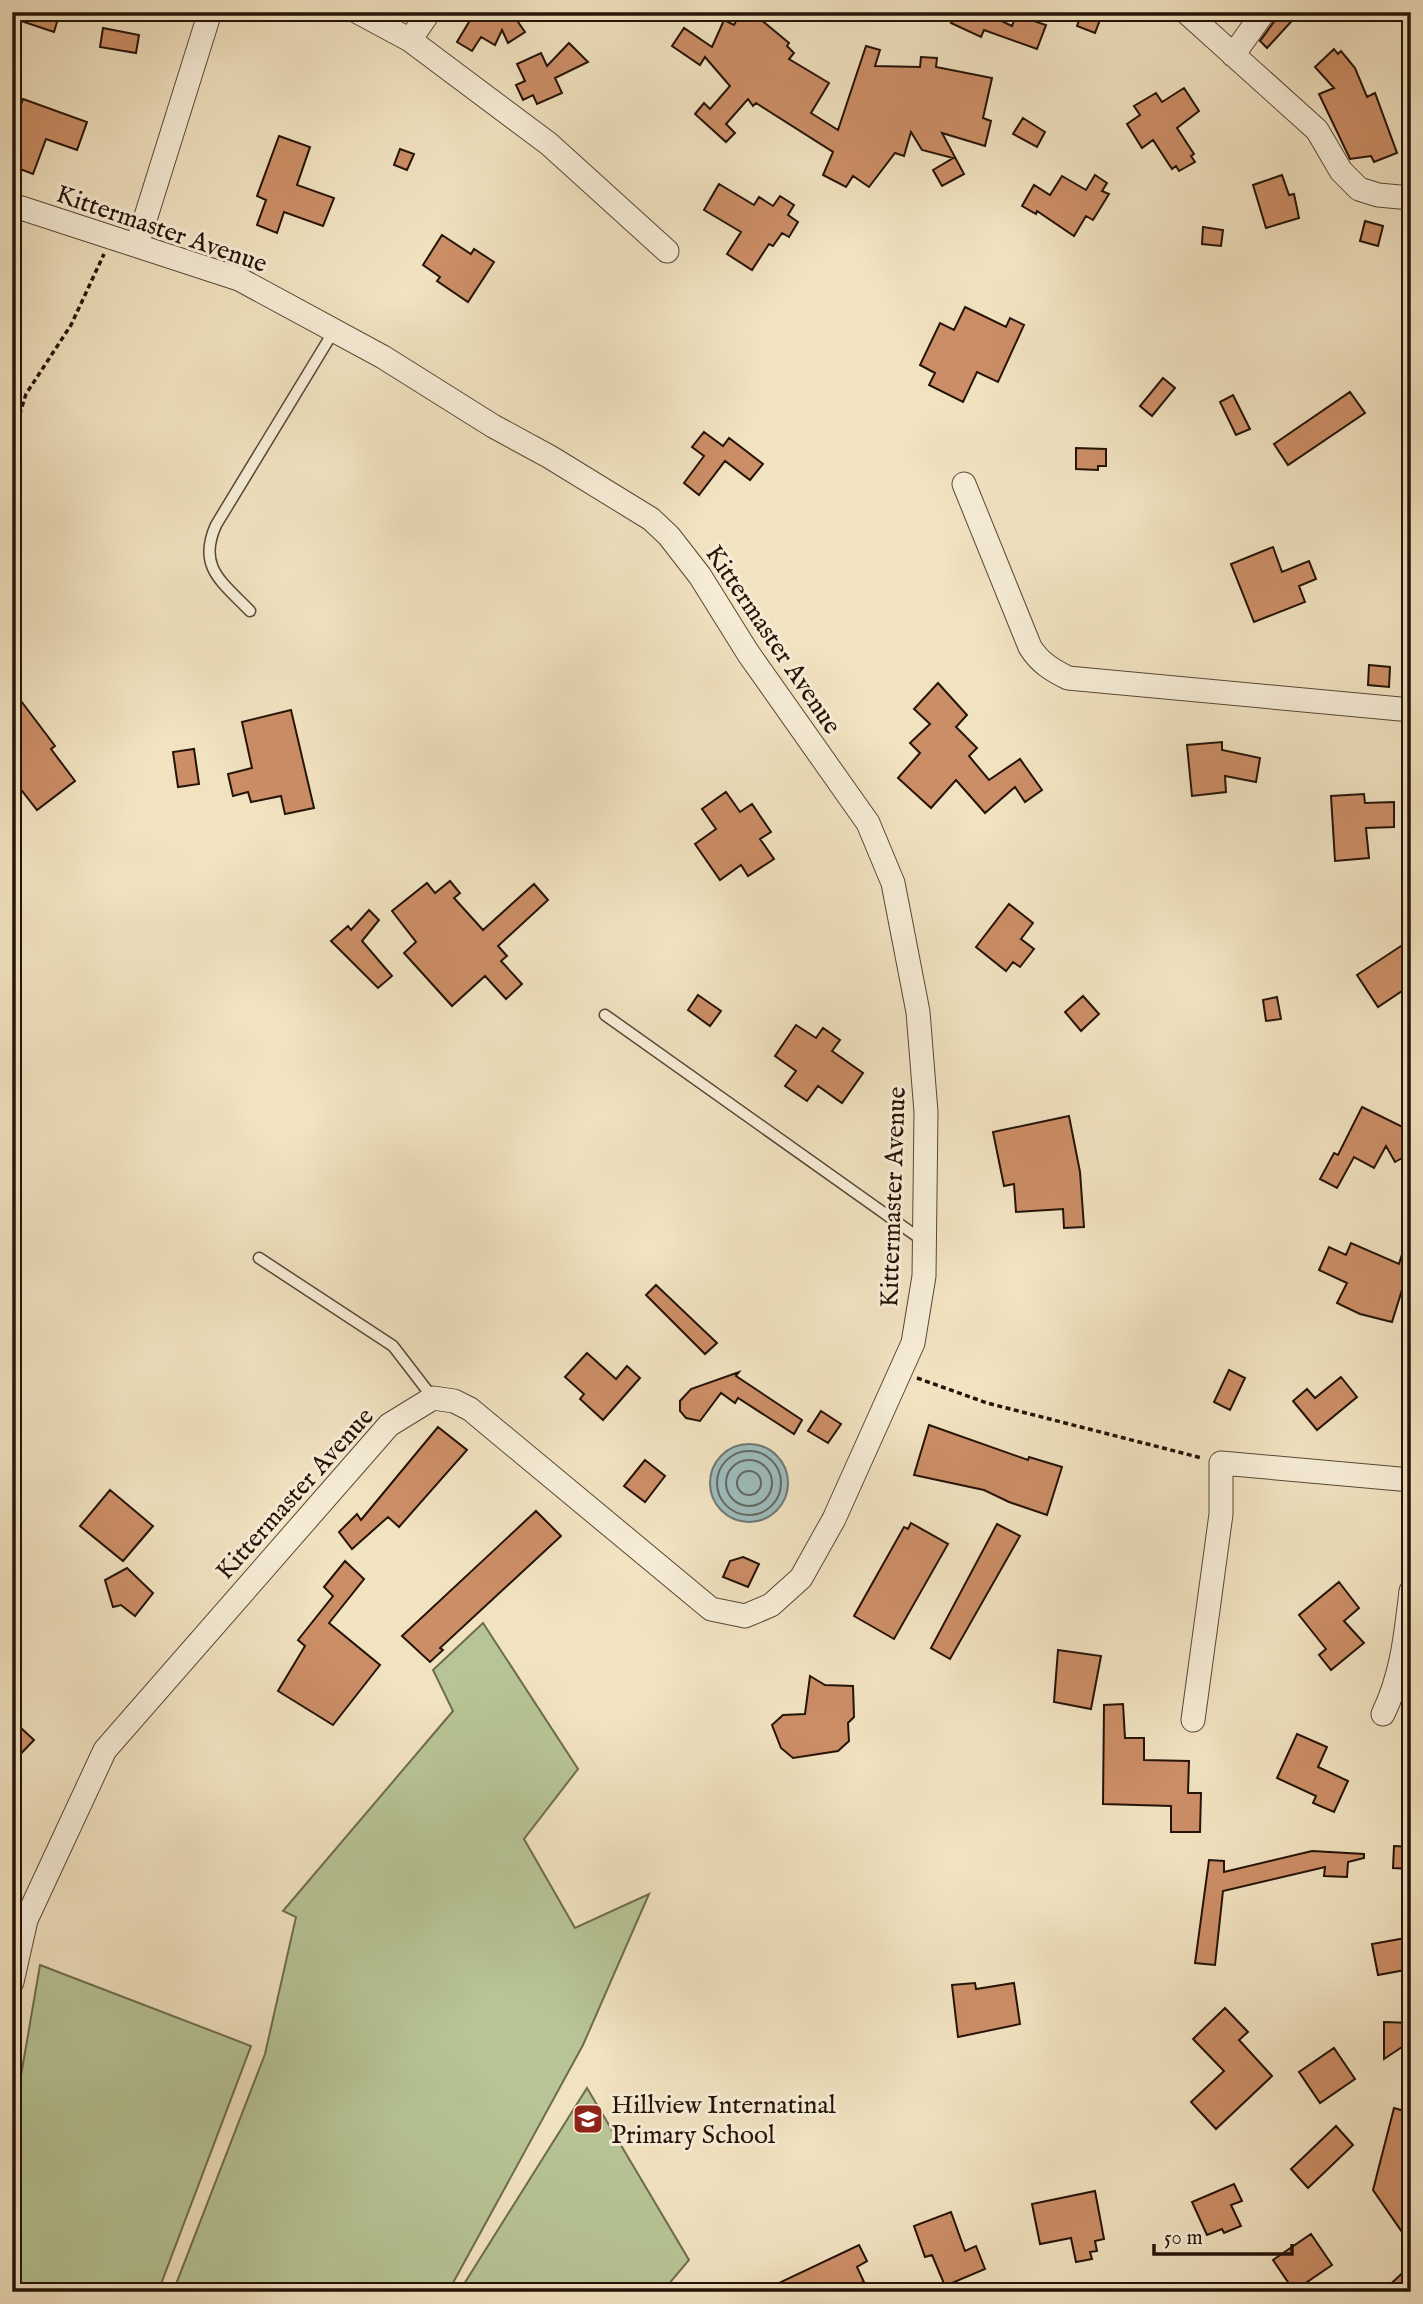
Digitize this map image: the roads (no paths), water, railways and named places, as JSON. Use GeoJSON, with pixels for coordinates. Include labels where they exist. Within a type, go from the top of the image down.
{"type":"FeatureCollection","features":[{"type":"Feature","properties":{"kind":"street"},"geometry":{"type":"LineString","coordinates":[[137,245],[210,12]]}},
{"type":"Feature","properties":{"kind":"street"},"geometry":{"type":"LineString","coordinates":[[358,12],[410,40],[549,144],[667,251]]}},
{"type":"Feature","properties":{"kind":"street"},"geometry":{"type":"LineString","coordinates":[[410,40],[429,12]]}},
{"type":"Feature","properties":{"kind":"street"},"geometry":{"type":"LineString","coordinates":[[1186,12],[1317,131],[1341,172],[1359,188],[1378,195],[1411,198]]}},
{"type":"Feature","properties":{"kind":"street"},"geometry":{"type":"LineString","coordinates":[[1233,55],[1264,12]]}},
{"type":"Feature","properties":{"kind":"street","name":"Kittermaster Avenue"},"geometry":{"type":"LineString","coordinates":[[12,205],[239,279],[335,329],[640,512],[669,536],[700,576],[802,733],[868,823],[892,883],[918,1012],[926,1112],[924,1276],[913,1343],[902,1373],[834,1519],[801,1578],[771,1605],[745,1616],[711,1609],[506,1436],[454,1401],[433,1398],[389,1425],[105,1749],[26,1920],[12,1982]]}},
{"type":"Feature","properties":{"kind":"street"},"geometry":{"type":"LineString","coordinates":[[964,484],[1030,647],[1042,663],[1052,670],[1068,678],[1411,710]]}},
{"type":"Feature","properties":{"kind":"street"},"geometry":{"type":"LineString","coordinates":[[1193,1720],[1221,1514],[1221,1462],[1411,1480]]}},
{"type":"Feature","properties":{"kind":"street"},"geometry":{"type":"LineString","coordinates":[[1383,1714],[1393,1693],[1402,1662],[1411,1591]]}},
{"type":"Feature","properties":{"kind":"lane"},"geometry":{"type":"LineString","coordinates":[[250,611],[218,579],[210,563],[207,544],[216,524],[335,329]]}},
{"type":"Feature","properties":{"kind":"lane"},"geometry":{"type":"LineString","coordinates":[[605,1015],[923,1240]]}},
{"type":"Feature","properties":{"kind":"lane"},"geometry":{"type":"LineString","coordinates":[[259,1258],[393,1346],[433,1398]]}},
{"type":"Feature","properties":{"kind":"water"},"geometry":{"type":"Polygon","coordinates":[[[749,1444],[764,1447],[776,1456],[785,1468],[788,1483],[785,1498],[776,1510],[764,1519],[749,1522],[734,1519],[722,1510],[713,1498],[710,1483],[713,1468],[722,1456],[734,1447],[749,1444]]]}},
{"type":"Feature","properties":{"kind":"place","name":"Hillview Internatinal Primary School"},"geometry":{"type":"Point","coordinates":[588,2119]}}]}
